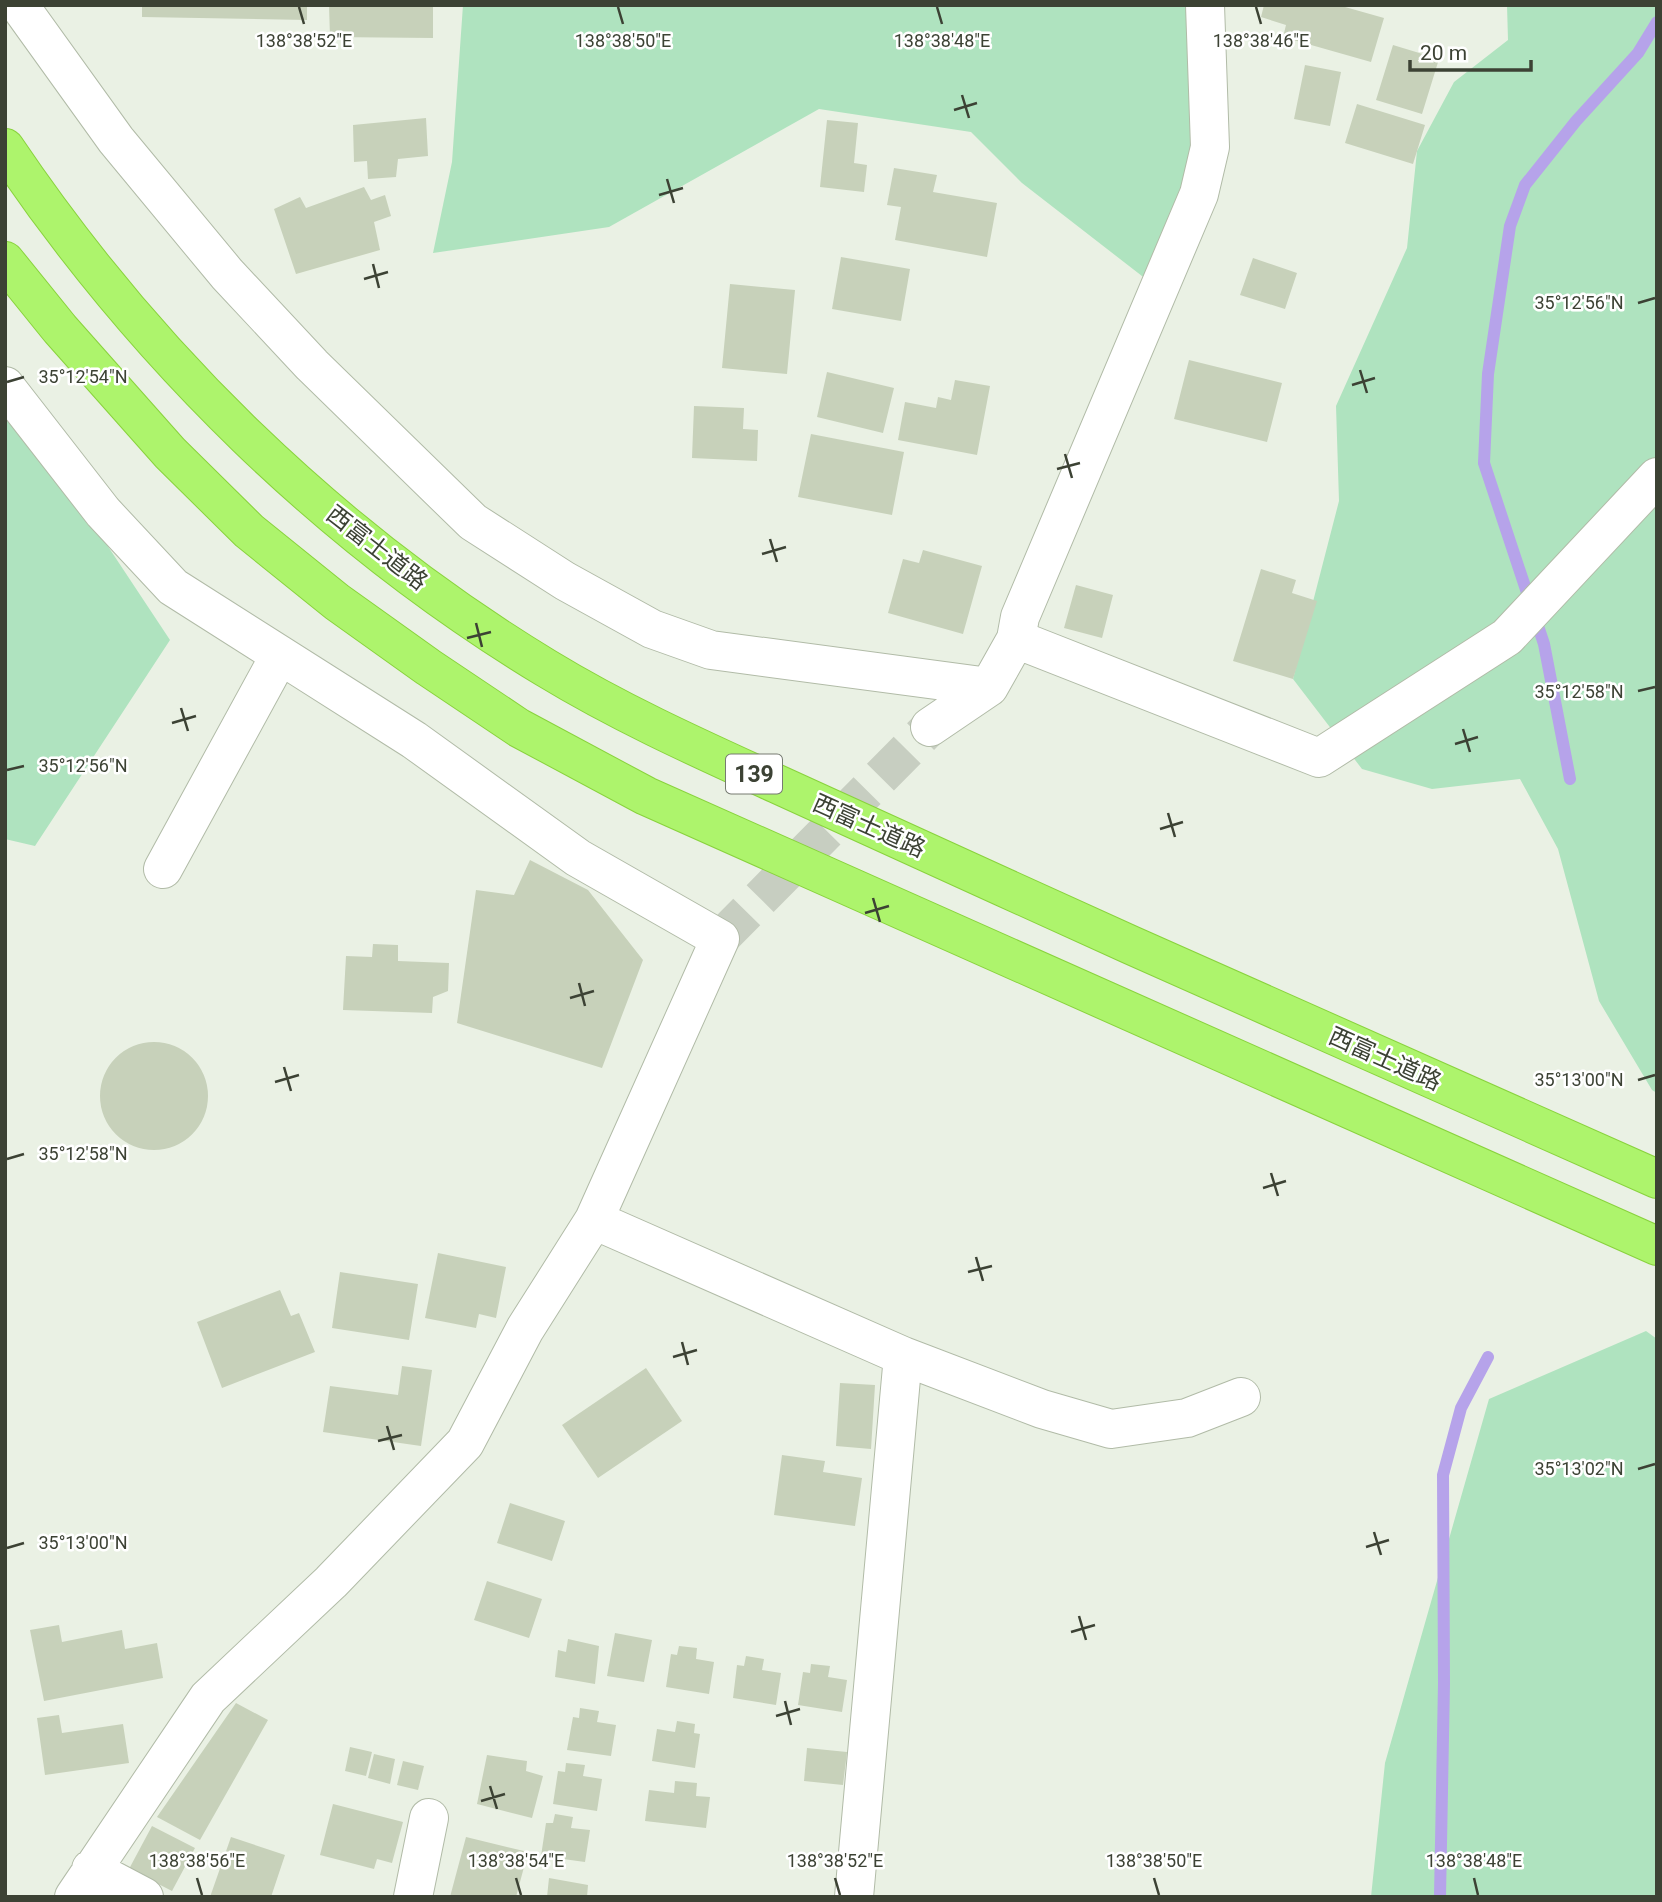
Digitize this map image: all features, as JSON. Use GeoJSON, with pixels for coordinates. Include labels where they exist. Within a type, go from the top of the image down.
{"type":"FeatureCollection","features":[{"type":"Feature","properties":{"kind":"highway","name":"西富士道路"},"geometry":{"type":"LineString","coordinates":[[5,148],[113,293],[216,408],[293,482],[376,550],[461,614],[549,670],[672,737],[1245,997],[1657,1179]]}},
{"type":"Feature","properties":{"kind":"highway","name":"139"},"geometry":{"type":"LineString","coordinates":[[5,261],[60,329],[170,453],[248,531],[337,602],[519,727],[646,796],[1657,1246]]}},
{"type":"Feature","properties":{"kind":"street"},"geometry":{"type":"LineString","coordinates":[[19,5],[116,140],[227,274],[312,365],[473,522],[565,581],[652,629],[711,650],[989,687]]}},
{"type":"Feature","properties":{"kind":"street"},"geometry":{"type":"LineString","coordinates":[[930,727],[989,687],[1016,639],[1020,617],[1199,194],[1210,147],[1205,5]]}},
{"type":"Feature","properties":{"kind":"street"},"geometry":{"type":"LineString","coordinates":[[5,386],[103,512],[173,587],[414,740],[578,858],[720,939],[594,1220],[525,1329],[465,1443],[331,1582],[215,1689],[83,1883],[144,1897]]}},
{"type":"Feature","properties":{"kind":"street"},"geometry":{"type":"LineString","coordinates":[[1016,639],[1319,758],[1507,636],[1657,477]]}},
{"type":"Feature","properties":{"kind":"street"},"geometry":{"type":"LineString","coordinates":[[163,869],[280,655]]}},
{"type":"Feature","properties":{"kind":"street"},"geometry":{"type":"LineString","coordinates":[[594,1220],[903,1356],[1042,1409],[1111,1429],[1187,1418],[1241,1397]]}},
{"type":"Feature","properties":{"kind":"street"},"geometry":{"type":"LineString","coordinates":[[854,1897],[903,1356]]}},
{"type":"Feature","properties":{"kind":"street"},"geometry":{"type":"LineString","coordinates":[[413,1897],[429,1818]]}},
{"type":"Feature","properties":{"kind":"green space"},"geometry":{"type":"Polygon","coordinates":[[[463,5],[1190,5],[1199,152],[1160,290],[1022,183],[971,132],[819,109],[609,227],[433,253],[452,162],[463,5]]]}},
{"type":"Feature","properties":{"kind":"green space"},"geometry":{"type":"Polygon","coordinates":[[[1507,5],[1657,5],[1657,1093],[1652,1090],[1599,1001],[1558,849],[1520,779],[1432,789],[1362,769],[1293,679],[1339,501],[1336,406],[1407,248],[1417,151],[1454,82],[1508,40],[1507,5]]]}},
{"type":"Feature","properties":{"kind":"green space"},"geometry":{"type":"Polygon","coordinates":[[[5,391],[170,640],[35,846],[5,839],[5,391]]]}},
{"type":"Feature","properties":{"kind":"green space"},"geometry":{"type":"Polygon","coordinates":[[[1646,1331],[1657,1339],[1657,1897],[1371,1897],[1385,1763],[1489,1399],[1646,1331]]]}},
{"type":"Feature","properties":{"kind":"building"},"geometry":{"type":"Polygon","coordinates":[[[142,5],[307,5],[307,20],[142,17],[142,5]]]}},
{"type":"Feature","properties":{"kind":"building"},"geometry":{"type":"Polygon","coordinates":[[[329,5],[433,5],[433,38],[330,37],[329,5]]]}},
{"type":"Feature","properties":{"kind":"building"},"geometry":{"type":"Polygon","coordinates":[[[1264,5],[1338,5],[1384,18],[1371,62],[1283,37],[1286,25],[1261,17],[1264,5]]]}},
{"type":"Feature","properties":{"kind":"building"},"geometry":{"type":"Polygon","coordinates":[[[1393,45],[1439,59],[1422,114],[1376,100],[1393,45]]]}},
{"type":"Feature","properties":{"kind":"building"},"geometry":{"type":"Polygon","coordinates":[[[1305,65],[1341,72],[1330,126],[1294,119],[1305,65]]]}},
{"type":"Feature","properties":{"kind":"building"},"geometry":{"type":"Polygon","coordinates":[[[1357,104],[1425,125],[1413,164],[1345,143],[1357,104]]]}},
{"type":"Feature","properties":{"kind":"building"},"geometry":{"type":"Polygon","coordinates":[[[426,118],[428,156],[398,159],[396,177],[368,179],[367,161],[354,162],[353,125],[426,118]]]}},
{"type":"Feature","properties":{"kind":"building"},"geometry":{"type":"Polygon","coordinates":[[[827,120],[858,123],[854,163],[867,165],[864,192],[820,187],[827,120]]]}},
{"type":"Feature","properties":{"kind":"building"},"geometry":{"type":"Polygon","coordinates":[[[894,168],[937,175],[933,192],[997,203],[987,257],[895,240],[901,207],[887,205],[894,168]]]}},
{"type":"Feature","properties":{"kind":"building"},"geometry":{"type":"Polygon","coordinates":[[[364,187],[371,200],[385,195],[391,216],[374,222],[380,250],[296,274],[274,209],[300,197],[306,208],[364,187]]]}},
{"type":"Feature","properties":{"kind":"building"},"geometry":{"type":"Polygon","coordinates":[[[841,257],[910,269],[901,321],[832,309],[841,257]]]}},
{"type":"Feature","properties":{"kind":"building"},"geometry":{"type":"Polygon","coordinates":[[[1253,258],[1297,273],[1285,309],[1240,295],[1253,258]]]}},
{"type":"Feature","properties":{"kind":"building"},"geometry":{"type":"Polygon","coordinates":[[[730,284],[795,290],[787,374],[722,368],[730,284]]]}},
{"type":"Feature","properties":{"kind":"building"},"geometry":{"type":"Polygon","coordinates":[[[1189,360],[1282,383],[1267,442],[1174,419],[1189,360]]]}},
{"type":"Feature","properties":{"kind":"building"},"geometry":{"type":"Polygon","coordinates":[[[827,372],[894,388],[883,433],[817,417],[827,372]]]}},
{"type":"Feature","properties":{"kind":"building"},"geometry":{"type":"Polygon","coordinates":[[[955,380],[990,386],[977,455],[898,440],[905,402],[936,408],[938,397],[951,400],[955,380]]]}},
{"type":"Feature","properties":{"kind":"building"},"geometry":{"type":"Polygon","coordinates":[[[694,406],[744,408],[743,429],[758,430],[757,461],[692,458],[694,406]]]}},
{"type":"Feature","properties":{"kind":"building"},"geometry":{"type":"Polygon","coordinates":[[[811,434],[904,452],[892,515],[798,497],[811,434]]]}},
{"type":"Feature","properties":{"kind":"building"},"geometry":{"type":"Polygon","coordinates":[[[923,550],[982,566],[963,634],[888,613],[903,559],[919,563],[923,550]]]}},
{"type":"Feature","properties":{"kind":"building"},"geometry":{"type":"Polygon","coordinates":[[[1261,569],[1296,580],[1292,593],[1317,601],[1293,679],[1233,661],[1261,569]]]}},
{"type":"Feature","properties":{"kind":"building"},"geometry":{"type":"Polygon","coordinates":[[[1076,585],[1113,595],[1102,638],[1064,628],[1076,585]]]}},
{"type":"Feature","properties":{"kind":"building"},"geometry":{"type":"Polygon","coordinates":[[[530,860],[588,890],[643,960],[602,1068],[457,1023],[476,890],[514,895],[530,860]]]}},
{"type":"Feature","properties":{"kind":"building"},"geometry":{"type":"Polygon","coordinates":[[[373,944],[398,945],[398,961],[449,963],[448,991],[433,997],[432,1013],[343,1010],[346,956],[372,957],[373,944]]]}},
{"type":"Feature","properties":{"kind":"building"},"geometry":{"type":"Polygon","coordinates":[[[154,1042],[175,1046],[193,1057],[204,1075],[208,1096],[204,1117],[193,1135],[175,1146],[154,1150],[133,1146],[115,1135],[104,1117],[100,1096],[104,1075],[115,1057],[133,1046],[154,1042]]]}},
{"type":"Feature","properties":{"kind":"building"},"geometry":{"type":"Polygon","coordinates":[[[438,1253],[506,1267],[496,1318],[479,1314],[476,1328],[425,1318],[438,1253]]]}},
{"type":"Feature","properties":{"kind":"building"},"geometry":{"type":"Polygon","coordinates":[[[340,1272],[418,1284],[409,1340],[332,1328],[340,1272]]]}},
{"type":"Feature","properties":{"kind":"building"},"geometry":{"type":"Polygon","coordinates":[[[280,1290],[291,1316],[299,1313],[315,1352],[222,1388],[197,1322],[280,1290]]]}},
{"type":"Feature","properties":{"kind":"building"},"geometry":{"type":"Polygon","coordinates":[[[402,1366],[432,1370],[421,1446],[323,1432],[330,1386],[398,1395],[402,1366]]]}},
{"type":"Feature","properties":{"kind":"building"},"geometry":{"type":"Polygon","coordinates":[[[646,1368],[682,1421],[598,1478],[562,1425],[646,1368]]]}},
{"type":"Feature","properties":{"kind":"building"},"geometry":{"type":"Polygon","coordinates":[[[840,1383],[875,1385],[871,1449],[836,1446],[840,1383]]]}},
{"type":"Feature","properties":{"kind":"building"},"geometry":{"type":"Polygon","coordinates":[[[782,1455],[825,1461],[823,1472],[862,1478],[855,1526],[774,1515],[782,1455]]]}},
{"type":"Feature","properties":{"kind":"building"},"geometry":{"type":"Polygon","coordinates":[[[510,1503],[565,1521],[552,1561],[497,1543],[510,1503]]]}},
{"type":"Feature","properties":{"kind":"building"},"geometry":{"type":"Polygon","coordinates":[[[487,1581],[542,1599],[529,1638],[474,1620],[487,1581]]]}},
{"type":"Feature","properties":{"kind":"building"},"geometry":{"type":"Polygon","coordinates":[[[59,1625],[62,1642],[122,1630],[125,1649],[157,1643],[163,1678],[44,1701],[30,1630],[59,1625]]]}},
{"type":"Feature","properties":{"kind":"building"},"geometry":{"type":"Polygon","coordinates":[[[615,1633],[652,1640],[644,1682],[607,1676],[615,1633]]]}},
{"type":"Feature","properties":{"kind":"building"},"geometry":{"type":"Polygon","coordinates":[[[568,1639],[599,1646],[595,1684],[555,1677],[558,1650],[566,1652],[568,1639]]]}},
{"type":"Feature","properties":{"kind":"building"},"geometry":{"type":"Polygon","coordinates":[[[679,1646],[697,1648],[696,1659],[714,1662],[709,1694],[666,1687],[671,1654],[677,1655],[679,1646]]]}},
{"type":"Feature","properties":{"kind":"building"},"geometry":{"type":"Polygon","coordinates":[[[746,1656],[764,1659],[762,1670],[781,1673],[776,1705],[733,1698],[737,1665],[744,1666],[746,1656]]]}},
{"type":"Feature","properties":{"kind":"building"},"geometry":{"type":"Polygon","coordinates":[[[811,1664],[830,1666],[828,1677],[847,1680],[842,1712],[798,1705],[803,1672],[810,1673],[811,1664]]]}},
{"type":"Feature","properties":{"kind":"building"},"geometry":{"type":"Polygon","coordinates":[[[236,1703],[268,1720],[200,1840],[157,1817],[236,1703]]]}},
{"type":"Feature","properties":{"kind":"building"},"geometry":{"type":"Polygon","coordinates":[[[580,1708],[599,1711],[597,1722],[616,1725],[611,1756],[567,1750],[573,1717],[579,1718],[580,1708]]]}},
{"type":"Feature","properties":{"kind":"building"},"geometry":{"type":"Polygon","coordinates":[[[59,1715],[62,1733],[123,1724],[129,1763],[45,1775],[37,1718],[59,1715]]]}},
{"type":"Feature","properties":{"kind":"building"},"geometry":{"type":"Polygon","coordinates":[[[677,1721],[695,1724],[694,1733],[700,1734],[695,1768],[652,1761],[657,1729],[675,1732],[677,1721]]]}},
{"type":"Feature","properties":{"kind":"building"},"geometry":{"type":"Polygon","coordinates":[[[350,1747],[372,1752],[366,1776],[345,1771],[350,1747]]]}},
{"type":"Feature","properties":{"kind":"building"},"geometry":{"type":"Polygon","coordinates":[[[807,1748],[847,1752],[843,1785],[804,1781],[807,1748]]]}},
{"type":"Feature","properties":{"kind":"building"},"geometry":{"type":"Polygon","coordinates":[[[374,1754],[395,1759],[390,1784],[368,1778],[374,1754]]]}},
{"type":"Feature","properties":{"kind":"building"},"geometry":{"type":"Polygon","coordinates":[[[487,1755],[527,1761],[526,1771],[543,1776],[532,1818],[477,1804],[487,1755]]]}},
{"type":"Feature","properties":{"kind":"building"},"geometry":{"type":"Polygon","coordinates":[[[403,1761],[424,1766],[418,1790],[397,1785],[403,1761]]]}},
{"type":"Feature","properties":{"kind":"building"},"geometry":{"type":"Polygon","coordinates":[[[566,1763],[585,1765],[583,1776],[602,1779],[597,1811],[553,1804],[558,1771],[565,1772],[566,1763]]]}},
{"type":"Feature","properties":{"kind":"building"},"geometry":{"type":"Polygon","coordinates":[[[675,1781],[697,1783],[696,1796],[710,1797],[706,1828],[645,1821],[649,1790],[674,1793],[675,1781]]]}},
{"type":"Feature","properties":{"kind":"building"},"geometry":{"type":"Polygon","coordinates":[[[333,1804],[403,1822],[392,1863],[377,1859],[374,1869],[320,1855],[333,1804]]]}},
{"type":"Feature","properties":{"kind":"building"},"geometry":{"type":"Polygon","coordinates":[[[555,1814],[573,1817],[571,1828],[590,1830],[585,1862],[541,1856],[546,1823],[553,1823],[555,1814]]]}},
{"type":"Feature","properties":{"kind":"building"},"geometry":{"type":"Polygon","coordinates":[[[152,1826],[195,1848],[172,1891],[129,1869],[152,1826]]]}},
{"type":"Feature","properties":{"kind":"building"},"geometry":{"type":"Polygon","coordinates":[[[231,1837],[285,1855],[271,1897],[210,1897],[231,1837]]]}},
{"type":"Feature","properties":{"kind":"building"},"geometry":{"type":"Polygon","coordinates":[[[466,1837],[528,1852],[516,1897],[450,1897],[466,1837]]]}},
{"type":"Feature","properties":{"kind":"building"},"geometry":{"type":"Polygon","coordinates":[[[549,1878],[588,1885],[587,1897],[547,1897],[549,1878]]]}},
{"type":"Feature","properties":{"kind":"waterway"},"geometry":{"type":"LineString","coordinates":[[1570,779],[1544,644],[1484,463],[1488,374],[1510,226],[1525,185],[1576,121],[1638,53],[1657,22]]}},
{"type":"Feature","properties":{"kind":"waterway"},"geometry":{"type":"LineString","coordinates":[[1440,1897],[1444,1683],[1443,1475],[1461,1408],[1488,1357]]}},
{"type":"Feature","properties":{"kind":"tunnel"},"geometry":{"type":"LineString","coordinates":[[720,939],[930,727]]}}]}
